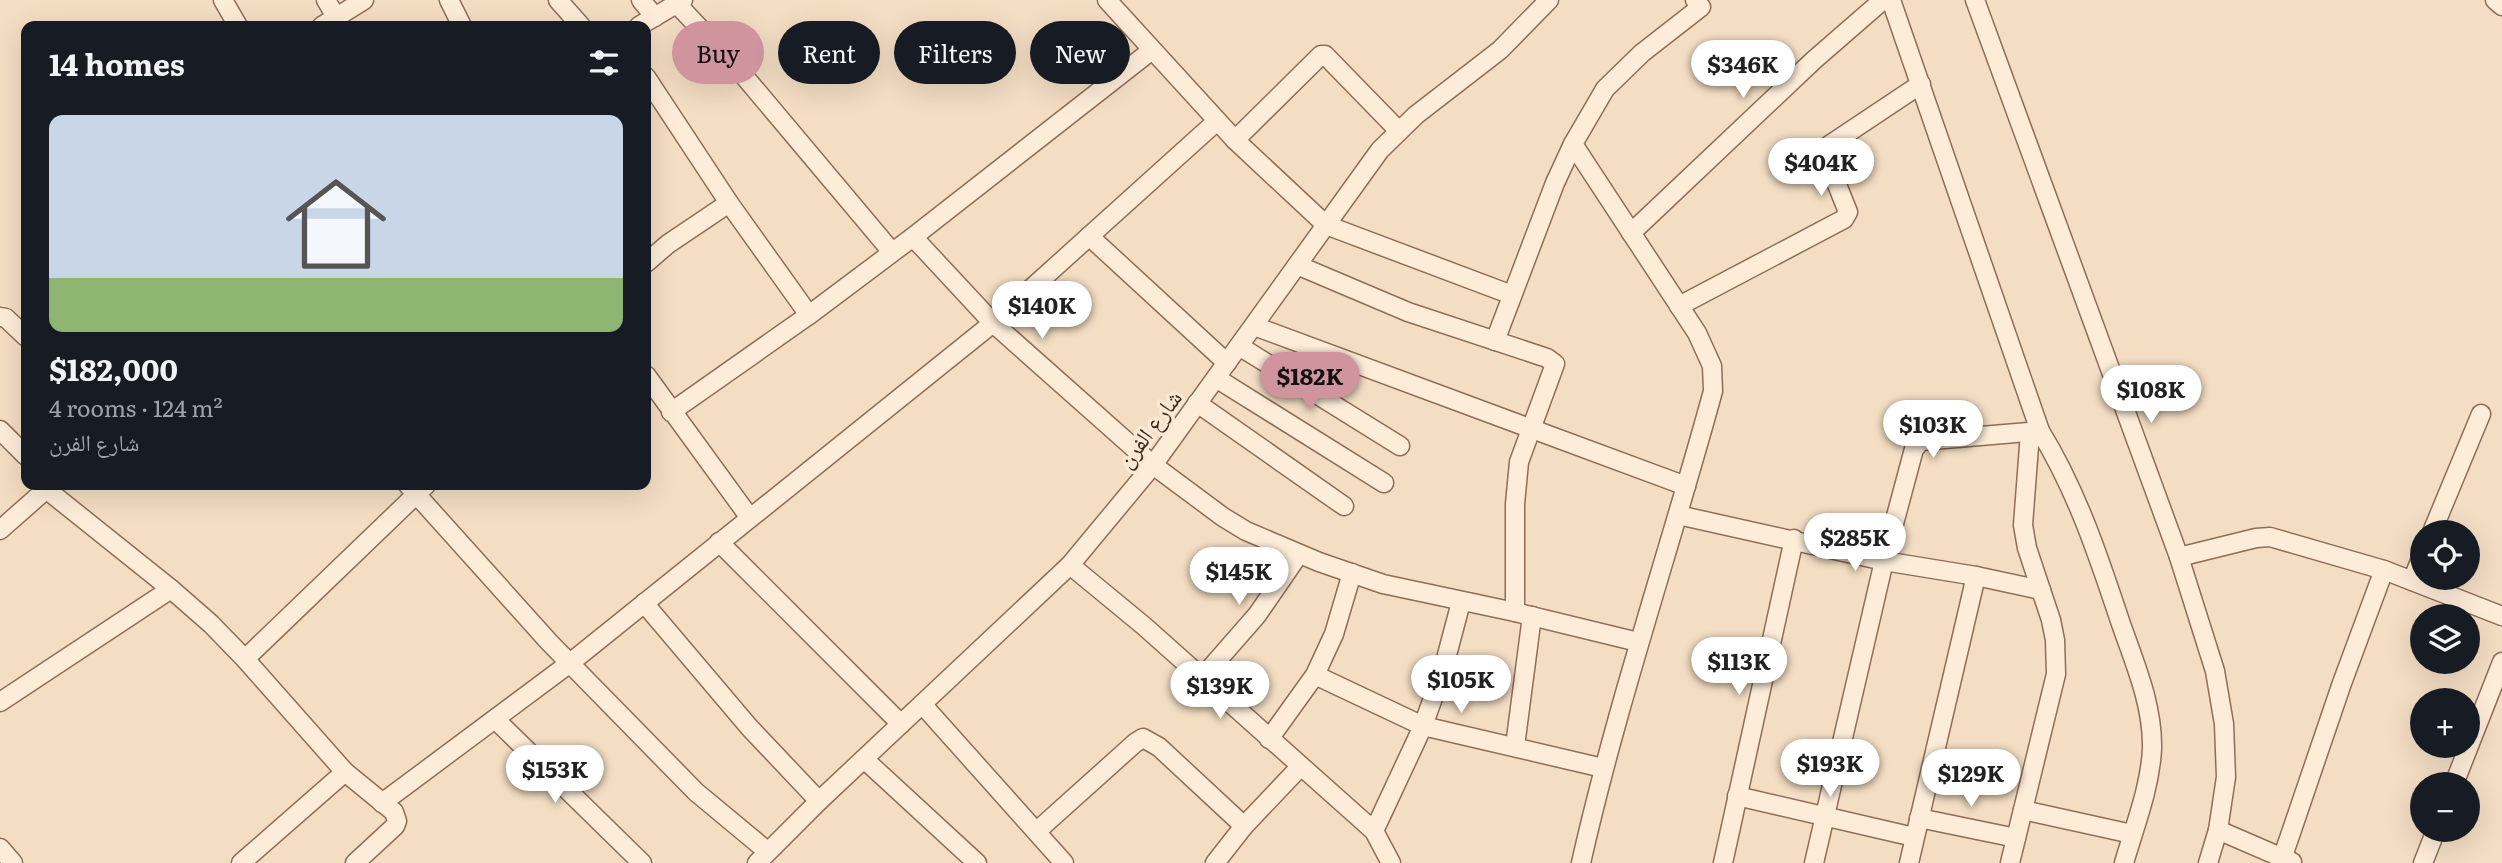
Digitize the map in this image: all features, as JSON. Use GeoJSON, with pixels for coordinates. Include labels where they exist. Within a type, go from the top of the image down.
{"type":"FeatureCollection","features":[{"type":"Feature","properties":{"kind":"street"},"geometry":{"type":"LineString","coordinates":[[223,0],[234,21]]}},
{"type":"Feature","properties":{"kind":"street"},"geometry":{"type":"LineString","coordinates":[[326,0],[329,21]]}},
{"type":"Feature","properties":{"kind":"street"},"geometry":{"type":"LineString","coordinates":[[331,21],[364,0]]}},
{"type":"Feature","properties":{"kind":"street"},"geometry":{"type":"LineString","coordinates":[[449,0],[460,21]]}},
{"type":"Feature","properties":{"kind":"street"},"geometry":{"type":"LineString","coordinates":[[558,0],[577,21]]}},
{"type":"Feature","properties":{"kind":"street"},"geometry":{"type":"LineString","coordinates":[[640,0],[655,17]]}},
{"type":"Feature","properties":{"kind":"street"},"geometry":{"type":"LineString","coordinates":[[1107,0],[1235,140],[1326,225],[1513,295]]}},
{"type":"Feature","properties":{"kind":"street","name":"شارع الفرن"},"geometry":{"type":"LineString","coordinates":[[762,857],[1070,565],[1153,465],[1363,172],[1399,131],[1500,50],[1549,0]]}},
{"type":"Feature","properties":{"kind":"street"},"geometry":{"type":"LineString","coordinates":[[1495,341],[1555,183],[1573,144],[1605,89],[1642,53],[1701,8],[1695,0]]}},
{"type":"Feature","properties":{"kind":"street"},"geometry":{"type":"LineString","coordinates":[[1631,233],[1814,60],[1883,0]]}},
{"type":"Feature","properties":{"kind":"street"},"geometry":{"type":"LineString","coordinates":[[1891,0],[2035,432],[2062,468],[2093,541],[2143,687],[2150,716],[2152,746],[2149,776],[2124,863]]}},
{"type":"Feature","properties":{"kind":"street"},"geometry":{"type":"LineString","coordinates":[[1975,0],[2179,557],[2215,671],[2224,724],[2226,778],[2218,830],[2208,863]]}},
{"type":"Feature","properties":{"kind":"street"},"geometry":{"type":"LineString","coordinates":[[2495,0],[2502,6]]}},
{"type":"Feature","properties":{"kind":"street"},"geometry":{"type":"LineString","coordinates":[[648,21],[680,2],[892,253]]}},
{"type":"Feature","properties":{"kind":"street"},"geometry":{"type":"LineString","coordinates":[[671,412],[892,253],[1152,50]]}},
{"type":"Feature","properties":{"kind":"street"},"geometry":{"type":"LineString","coordinates":[[1235,140],[1321,55],[1325,55],[1399,131]]}},
{"type":"Feature","properties":{"kind":"street"},"geometry":{"type":"LineString","coordinates":[[1679,306],[1844,219],[1847,212],[1826,157],[1828,146],[1921,84]]}},
{"type":"Feature","properties":{"kind":"street"},"geometry":{"type":"LineString","coordinates":[[651,85],[729,203],[808,315]]}},
{"type":"Feature","properties":{"kind":"street"},"geometry":{"type":"LineString","coordinates":[[382,803],[570,663],[993,323],[1217,121]]}},
{"type":"Feature","properties":{"kind":"street"},"geometry":{"type":"LineString","coordinates":[[1573,144],[1697,333],[1712,366],[1713,391],[1638,642],[1581,863]]}},
{"type":"Feature","properties":{"kind":"street"},"geometry":{"type":"LineString","coordinates":[[651,259],[729,203]]}},
{"type":"Feature","properties":{"kind":"street"},"geometry":{"type":"LineString","coordinates":[[1089,236],[1221,370],[1384,483]]}},
{"type":"Feature","properties":{"kind":"street"},"geometry":{"type":"LineString","coordinates":[[913,237],[993,323],[1153,465],[1246,531],[1299,554],[1383,584],[1638,642]]}},
{"type":"Feature","properties":{"kind":"street"},"geometry":{"type":"LineString","coordinates":[[1297,265],[1408,312],[1547,358],[1555,364],[1519,463],[1517,478],[1524,614],[1515,746]]}},
{"type":"Feature","properties":{"kind":"street"},"geometry":{"type":"LineString","coordinates":[[0,317],[6,318],[21,332]]}},
{"type":"Feature","properties":{"kind":"street"},"geometry":{"type":"LineString","coordinates":[[1254,326],[1686,486]]}},
{"type":"Feature","properties":{"kind":"street"},"geometry":{"type":"LineString","coordinates":[[1239,346],[1401,446]]}},
{"type":"Feature","properties":{"kind":"street"},"geometry":{"type":"LineString","coordinates":[[651,382],[750,518]]}},
{"type":"Feature","properties":{"kind":"street"},"geometry":{"type":"LineString","coordinates":[[1197,403],[1344,506]]}},
{"type":"Feature","properties":{"kind":"street"},"geometry":{"type":"LineString","coordinates":[[2437,520],[2480,414]]}},
{"type":"Feature","properties":{"kind":"street"},"geometry":{"type":"LineString","coordinates":[[0,430],[21,451]]}},
{"type":"Feature","properties":{"kind":"street"},"geometry":{"type":"LineString","coordinates":[[1814,863],[1884,561],[1917,443],[2035,432]]}},
{"type":"Feature","properties":{"kind":"street"},"geometry":{"type":"LineString","coordinates":[[2010,863],[2056,674],[2055,640],[2042,590],[2027,548],[2023,525],[2035,432]]}},
{"type":"Feature","properties":{"kind":"street"},"geometry":{"type":"LineString","coordinates":[[0,530],[46,490]]}},
{"type":"Feature","properties":{"kind":"street"},"geometry":{"type":"LineString","coordinates":[[53,490],[171,589],[245,659],[345,772],[396,816],[395,826],[355,863]]}},
{"type":"Feature","properties":{"kind":"street"},"geometry":{"type":"LineString","coordinates":[[245,659],[415,490]]}},
{"type":"Feature","properties":{"kind":"street"},"geometry":{"type":"LineString","coordinates":[[419,490],[570,663],[762,857]]}},
{"type":"Feature","properties":{"kind":"street"},"geometry":{"type":"LineString","coordinates":[[1678,515],[1884,561],[2042,590]]}},
{"type":"Feature","properties":{"kind":"street"},"geometry":{"type":"LineString","coordinates":[[2179,557],[2270,537],[2410,580]]}},
{"type":"Feature","properties":{"kind":"street"},"geometry":{"type":"LineString","coordinates":[[1723,863],[1794,539]]}},
{"type":"Feature","properties":{"kind":"street"},"geometry":{"type":"LineString","coordinates":[[719,542],[901,724]]}},
{"type":"Feature","properties":{"kind":"street"},"geometry":{"type":"LineString","coordinates":[[1202,678],[1258,615],[1299,554]]}},
{"type":"Feature","properties":{"kind":"street"},"geometry":{"type":"LineString","coordinates":[[1070,565],[1144,626],[1374,831],[1391,863]]}},
{"type":"Feature","properties":{"kind":"street"},"geometry":{"type":"LineString","coordinates":[[2218,830],[2288,861],[2342,683],[2384,570]]}},
{"type":"Feature","properties":{"kind":"street"},"geometry":{"type":"LineString","coordinates":[[1269,739],[1315,676],[1334,634],[1352,573]]}},
{"type":"Feature","properties":{"kind":"street"},"geometry":{"type":"LineString","coordinates":[[1909,863],[1976,576]]}},
{"type":"Feature","properties":{"kind":"street"},"geometry":{"type":"LineString","coordinates":[[0,702],[171,589]]}},
{"type":"Feature","properties":{"kind":"street"},"geometry":{"type":"LineString","coordinates":[[2436,590],[2502,615]]}},
{"type":"Feature","properties":{"kind":"street"},"geometry":{"type":"LineString","coordinates":[[1374,831],[1423,726],[1443,670],[1461,601]]}},
{"type":"Feature","properties":{"kind":"street"},"geometry":{"type":"LineString","coordinates":[[644,603],[749,727],[820,801]]}},
{"type":"Feature","properties":{"kind":"street"},"geometry":{"type":"LineString","coordinates":[[2459,772],[2502,662]]}},
{"type":"Feature","properties":{"kind":"street"},"geometry":{"type":"LineString","coordinates":[[1315,676],[1423,726],[1604,768]]}},
{"type":"Feature","properties":{"kind":"street"},"geometry":{"type":"LineString","coordinates":[[922,704],[1037,831],[1059,861]]}},
{"type":"Feature","properties":{"kind":"street"},"geometry":{"type":"LineString","coordinates":[[495,719],[642,863]]}},
{"type":"Feature","properties":{"kind":"street"},"geometry":{"type":"LineString","coordinates":[[1037,831],[1143,738],[1159,747],[1244,826]]}},
{"type":"Feature","properties":{"kind":"street"},"geometry":{"type":"LineString","coordinates":[[864,759],[977,863]]}},
{"type":"Feature","properties":{"kind":"street"},"geometry":{"type":"LineString","coordinates":[[1215,863],[1244,826],[1300,767]]}},
{"type":"Feature","properties":{"kind":"street"},"geometry":{"type":"LineString","coordinates":[[241,863],[345,772]]}},
{"type":"Feature","properties":{"kind":"street"},"geometry":{"type":"LineString","coordinates":[[1737,796],[1914,837]]}},
{"type":"Feature","properties":{"kind":"street"},"geometry":{"type":"LineString","coordinates":[[2023,810],[2132,834]]}},
{"type":"Feature","properties":{"kind":"street"},"geometry":{"type":"LineString","coordinates":[[1919,818],[2016,838]]}},
{"type":"Feature","properties":{"kind":"street"},"geometry":{"type":"LineString","coordinates":[[2423,863],[2431,842]]}},
{"type":"Feature","properties":{"kind":"street"},"geometry":{"type":"LineString","coordinates":[[0,848],[13,863]]}}]}
